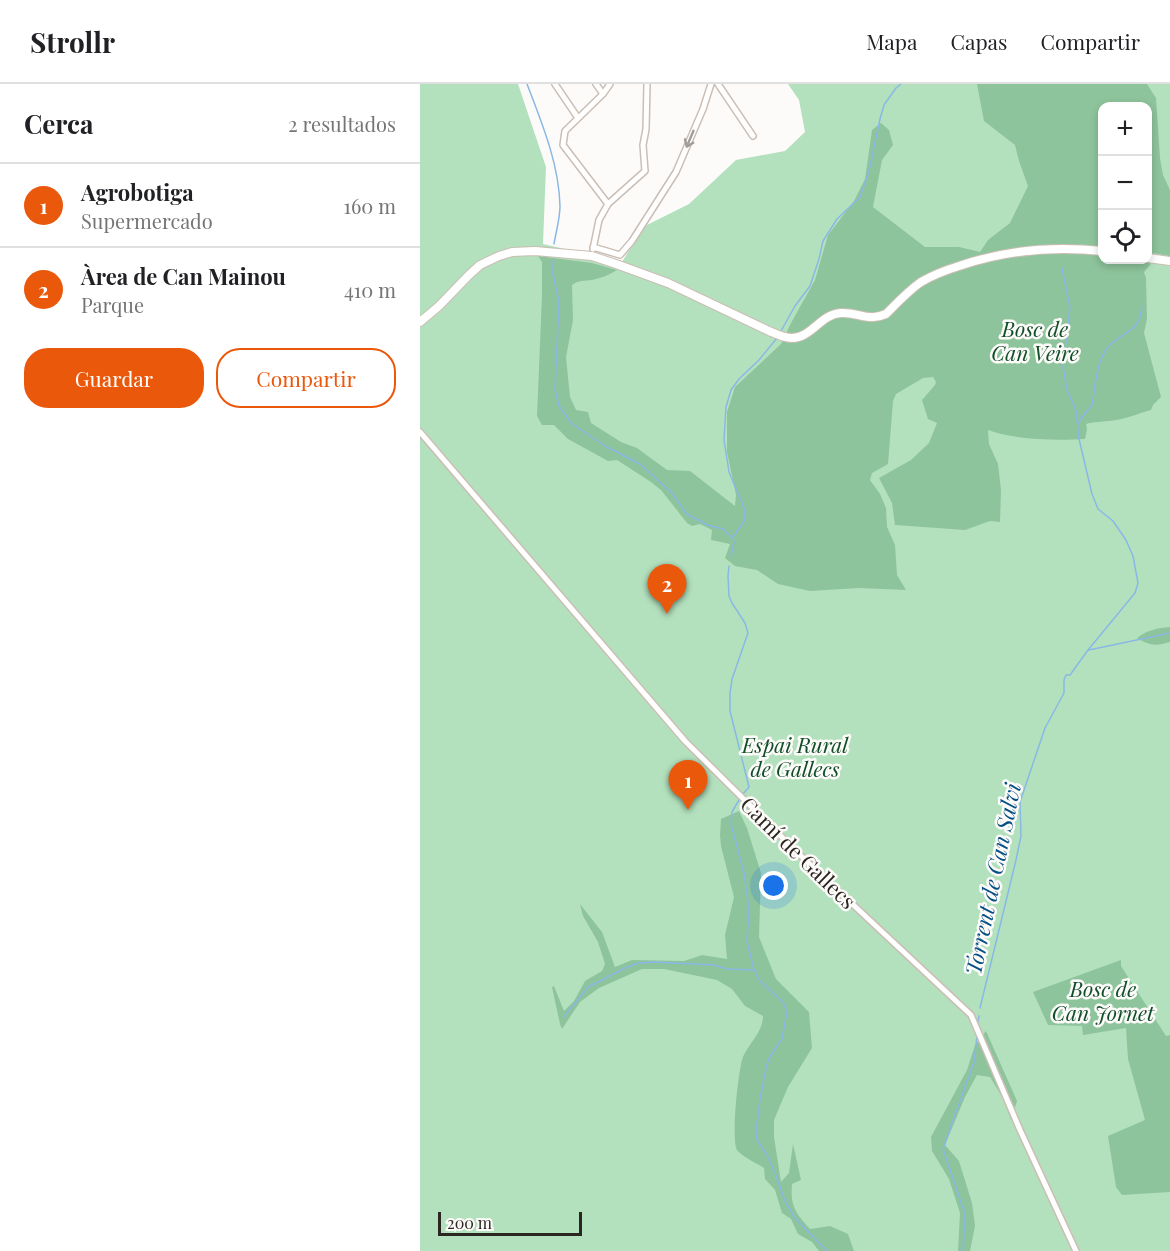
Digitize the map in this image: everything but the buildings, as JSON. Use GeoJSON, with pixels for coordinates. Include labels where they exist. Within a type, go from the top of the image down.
{"type":"FeatureCollection","features":[{"type":"Feature","properties":{"kind":"main road"},"geometry":{"type":"LineString","coordinates":[[420,322],[480,265],[499,256],[526,251],[592,252],[669,283],[780,336],[792,338],[802,336],[825,319],[839,313],[869,318],[879,317],[886,314],[922,282],[949,269],[981,259],[1030,250],[1098,251]]}},
{"type":"Feature","properties":{"kind":"main road"},"geometry":{"type":"LineString","coordinates":[[1152,259],[1170,261]]}},
{"type":"Feature","properties":{"kind":"street"},"geometry":{"type":"LineString","coordinates":[[555,84],[578,118]]}},
{"type":"Feature","properties":{"kind":"street"},"geometry":{"type":"LineString","coordinates":[[596,84],[603,94]]}},
{"type":"Feature","properties":{"kind":"street"},"geometry":{"type":"LineString","coordinates":[[608,204],[562,145],[565,131],[603,94],[610,84]]}},
{"type":"Feature","properties":{"kind":"street"},"geometry":{"type":"LineString","coordinates":[[647,84],[646,129],[643,145],[645,171],[608,204],[599,220],[592,252],[620,255],[632,241],[676,172],[703,109],[711,84]]}},
{"type":"Feature","properties":{"kind":"street"},"geometry":{"type":"LineString","coordinates":[[718,84],[753,136]]}},
{"type":"Feature","properties":{"kind":"street","name":"Camí de Gallecs"},"geometry":{"type":"LineString","coordinates":[[420,432],[685,741],[800,855],[971,1015],[1020,1130],[1076,1251]]}},
{"type":"Feature","properties":{"kind":"green space","name":"Espai Rural de Gallecs"},"geometry":{"type":"Polygon","coordinates":[[[420,84],[518,84],[546,167],[543,244],[622,262],[643,227],[689,204],[736,160],[785,151],[805,132],[799,100],[788,84],[1170,84],[1170,1251],[420,1251],[420,84]]]}},
{"type":"Feature","properties":{"kind":"green space","name":"Bosc de Can Veire"},"geometry":{"type":"Polygon","coordinates":[[[977,84],[1147,84],[1156,98],[1160,158],[1163,175],[1170,190],[1170,256],[1153,253],[1152,257],[1152,102],[1098,102],[1098,264],[1150,264],[1144,272],[1147,319],[1144,333],[1161,397],[1151,410],[1113,421],[1086,424],[1085,439],[1036,439],[1010,436],[988,430],[989,444],[998,464],[1001,490],[1000,522],[990,521],[965,530],[895,525],[892,503],[879,478],[911,460],[929,443],[937,423],[928,419],[922,400],[936,382],[933,377],[923,378],[896,394],[893,401],[888,464],[872,473],[870,480],[886,508],[887,527],[895,545],[897,575],[906,590],[859,588],[810,591],[778,584],[757,570],[735,566],[725,558],[730,544],[711,540],[712,530],[700,524],[692,526],[687,523],[661,490],[651,482],[617,460],[608,461],[568,439],[554,425],[542,425],[537,416],[542,296],[542,262],[538,256],[592,263],[617,270],[602,277],[579,281],[572,285],[573,320],[566,357],[570,397],[576,410],[588,412],[591,423],[621,442],[637,448],[667,470],[690,471],[735,506],[736,495],[727,452],[727,412],[735,387],[781,344],[815,280],[828,235],[854,201],[865,179],[872,130],[881,123],[889,130],[893,145],[882,160],[873,207],[925,247],[959,247],[980,252],[988,240],[1010,223],[1028,186],[1015,145],[984,121],[977,84]]]}},
{"type":"Feature","properties":{"kind":"green space"},"geometry":{"type":"Polygon","coordinates":[[[1170,627],[1170,642],[1153,644],[1137,638],[1153,630],[1170,627]]]}},
{"type":"Feature","properties":{"kind":"green space"},"geometry":{"type":"Polygon","coordinates":[[[739,811],[747,828],[761,873],[759,937],[776,979],[809,1012],[812,1048],[788,1087],[774,1120],[774,1137],[781,1182],[789,1173],[793,1144],[801,1180],[792,1184],[793,1204],[798,1214],[810,1229],[830,1226],[848,1234],[854,1251],[819,1251],[812,1242],[798,1234],[791,1219],[782,1213],[775,1190],[765,1179],[764,1168],[737,1150],[735,1120],[741,1064],[761,1027],[763,1016],[745,1006],[732,989],[717,980],[664,969],[642,969],[599,988],[580,1002],[562,1029],[560,1024],[552,987],[554,986],[564,1011],[574,1001],[585,981],[602,971],[605,964],[598,942],[583,916],[580,904],[602,932],[615,967],[632,960],[684,961],[702,955],[727,959],[725,935],[734,897],[721,846],[721,819],[739,811]]]}},
{"type":"Feature","properties":{"kind":"green space","name":"Bosc de Can Jornet"},"geometry":{"type":"Polygon","coordinates":[[[1121,960],[1121,966],[1166,1036],[1170,1035],[1170,1192],[1122,1195],[1116,1187],[1108,1136],[1145,1120],[1128,1059],[1126,1028],[1083,1035],[1082,1026],[1048,1025],[1033,992],[1121,960]]]}},
{"type":"Feature","properties":{"kind":"green space"},"geometry":{"type":"Polygon","coordinates":[[[986,1031],[1017,1101],[1011,1120],[1004,1100],[990,1077],[977,1075],[945,1145],[959,1161],[972,1203],[975,1226],[970,1251],[958,1251],[960,1213],[949,1179],[932,1151],[931,1137],[967,1070],[975,1045],[986,1031]]]}},
{"type":"Feature","properties":{"kind":"waterway"},"geometry":{"type":"LineString","coordinates":[[527,84],[549,144],[557,175],[560,206],[554,244]]}},
{"type":"Feature","properties":{"kind":"waterway"},"geometry":{"type":"LineString","coordinates":[[781,331],[810,286],[823,241],[837,219],[860,197],[869,171],[884,105],[901,84]]}},
{"type":"Feature","properties":{"kind":"waterway"},"geometry":{"type":"LineString","coordinates":[[553,261],[553,275],[559,301],[555,389],[559,406],[571,423],[605,446],[640,464],[672,493],[687,514],[707,525],[723,529],[733,538],[731,556]]}},
{"type":"Feature","properties":{"kind":"waterway","name":"Torrent de Can Salvi"},"geometry":{"type":"LineString","coordinates":[[980,1008],[1021,836],[1020,802],[1045,728],[1064,693],[1066,675],[1070,675],[1135,593],[1138,583],[1133,556],[1126,540],[1113,521],[1098,509],[1092,494],[1079,439],[1076,411],[1067,390],[1063,367],[1070,308],[1062,268]]}},
{"type":"Feature","properties":{"kind":"waterway"},"geometry":{"type":"LineString","coordinates":[[1078,423],[1092,405],[1098,368],[1104,354],[1111,343],[1137,324],[1142,306]]}},
{"type":"Feature","properties":{"kind":"waterway"},"geometry":{"type":"LineString","coordinates":[[734,536],[744,521],[745,510],[729,472],[724,440],[726,407],[731,390],[739,379],[777,338]]}},
{"type":"Feature","properties":{"kind":"waterway"},"geometry":{"type":"LineString","coordinates":[[729,566],[729,596],[745,623],[748,633],[732,679],[730,693],[730,711],[749,787],[742,795]]}},
{"type":"Feature","properties":{"kind":"waterway"},"geometry":{"type":"LineString","coordinates":[[1089,650],[1170,633]]}},
{"type":"Feature","properties":{"kind":"waterway"},"geometry":{"type":"LineString","coordinates":[[739,800],[732,812],[731,824],[744,873],[749,909],[747,941],[754,970],[760,981],[783,1002],[787,1012],[782,1039],[769,1058],[766,1068],[760,1099],[757,1140],[766,1153],[785,1201],[795,1218],[827,1251]]}},
{"type":"Feature","properties":{"kind":"waterway"},"geometry":{"type":"LineString","coordinates":[[564,1017],[588,987],[638,963],[714,965],[727,969],[753,970]]}},
{"type":"Feature","properties":{"kind":"waterway","name":"Torrent de Can Salvi"},"geometry":{"type":"LineString","coordinates":[[978,1021],[979,1016]]}},
{"type":"Feature","properties":{"kind":"waterway","name":"Torrent de Can Salvi"},"geometry":{"type":"LineString","coordinates":[[963,1251],[965,1214],[943,1149],[974,1062],[977,1036]]}},
{"type":"Feature","properties":{"kind":"place","name":"Àrea de Can Mainou"},"geometry":{"type":"Point","coordinates":[667,614]}},
{"type":"Feature","properties":{"kind":"place","name":"Agrobotiga"},"geometry":{"type":"Point","coordinates":[688,810]}}]}
